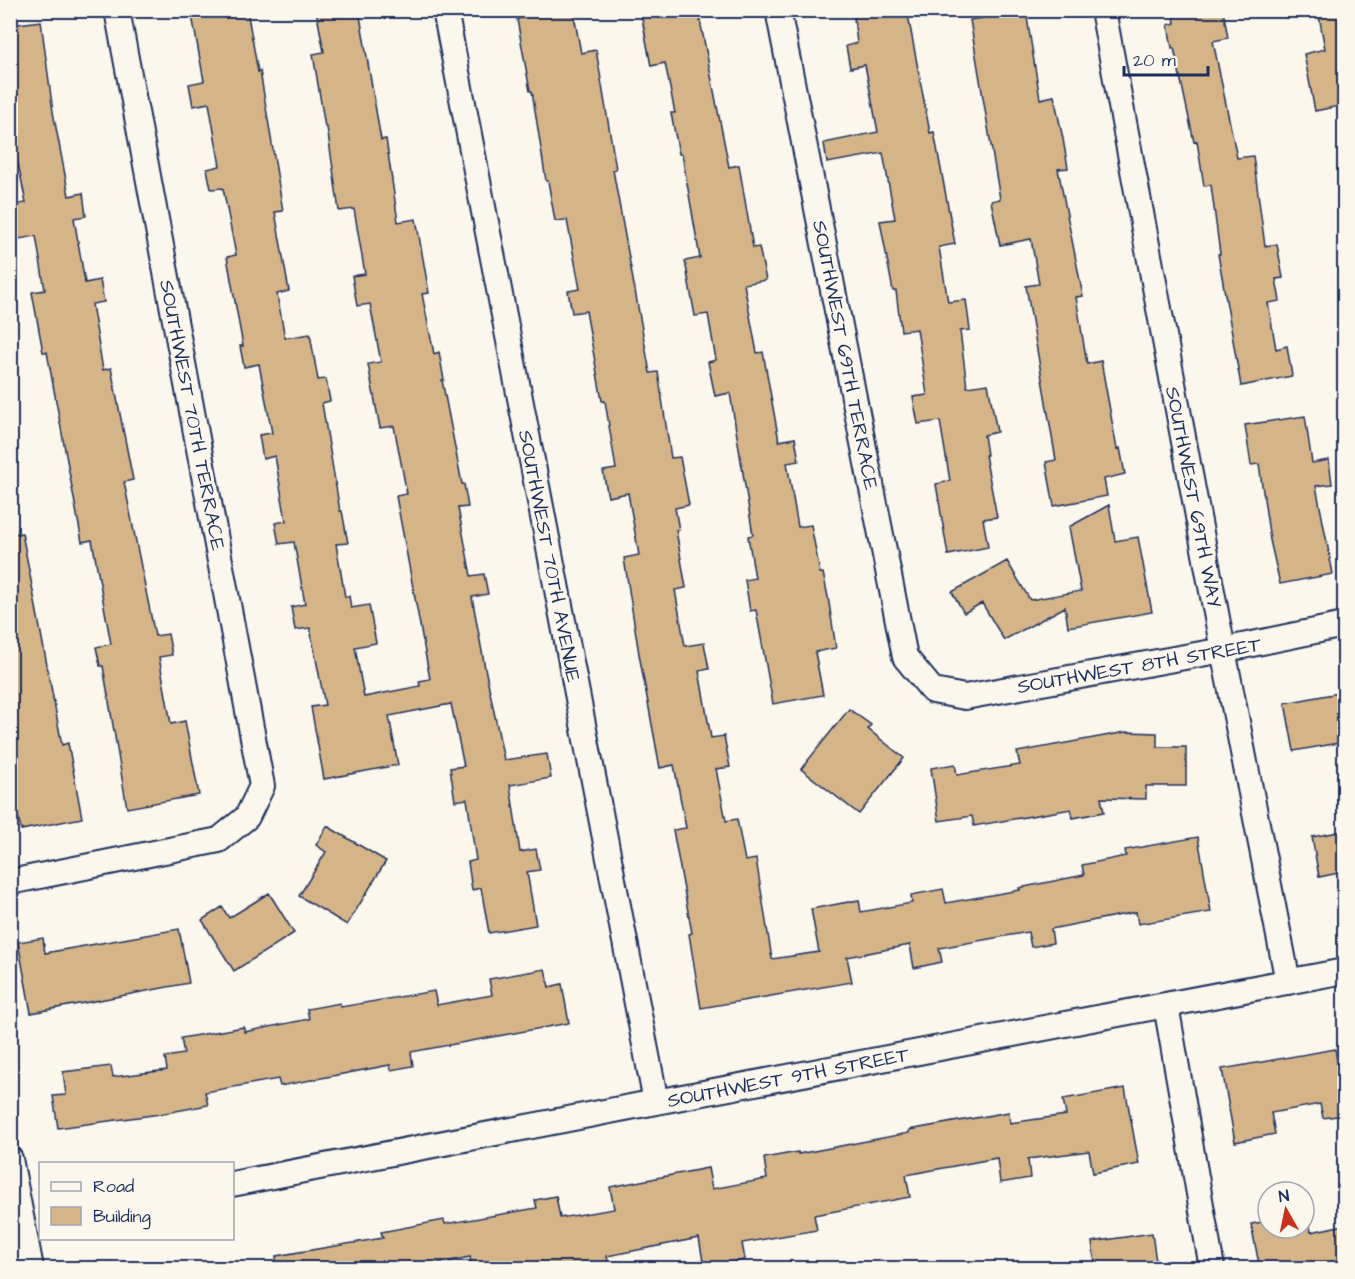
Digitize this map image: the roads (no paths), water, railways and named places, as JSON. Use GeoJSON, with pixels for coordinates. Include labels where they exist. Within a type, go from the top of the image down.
{"type":"FeatureCollection","features":[{"type":"Feature","properties":{"kind":"street","name":"SOUTHWEST 70TH TERRACE"},"geometry":{"type":"LineString","coordinates":[[10,882],[219,840],[247,817],[262,786],[117,10]]}},
{"type":"Feature","properties":{"kind":"street","name":"SOUTHWEST 70TH AVENUE"},"geometry":{"type":"LineString","coordinates":[[445,10],[656,1102]]}},
{"type":"Feature","properties":{"kind":"street","name":"SOUTHWEST 69TH TERRACE"},"geometry":{"type":"LineString","coordinates":[[778,10],[905,657],[933,690]]}},
{"type":"Feature","properties":{"kind":"street","name":"SOUTHWEST 69TH WAY"},"geometry":{"type":"LineString","coordinates":[[1104,10],[1223,650],[1288,982]]}},
{"type":"Feature","properties":{"kind":"street","name":"SOUTHWEST 8TH STREET"},"geometry":{"type":"LineString","coordinates":[[933,690],[965,697],[1223,650],[1344,625]]}},
{"type":"Feature","properties":{"kind":"street","name":"SOUTHWEST 9TH STREET"},"geometry":{"type":"LineString","coordinates":[[234,1185],[1344,971]]}},
{"type":"Feature","properties":{"kind":"street"},"geometry":{"type":"LineString","coordinates":[[1166,1005],[1212,1269]]}},
{"type":"Feature","properties":{"kind":"street"},"geometry":{"type":"LineString","coordinates":[[10,1159],[25,1225],[31,1269]]}}]}
